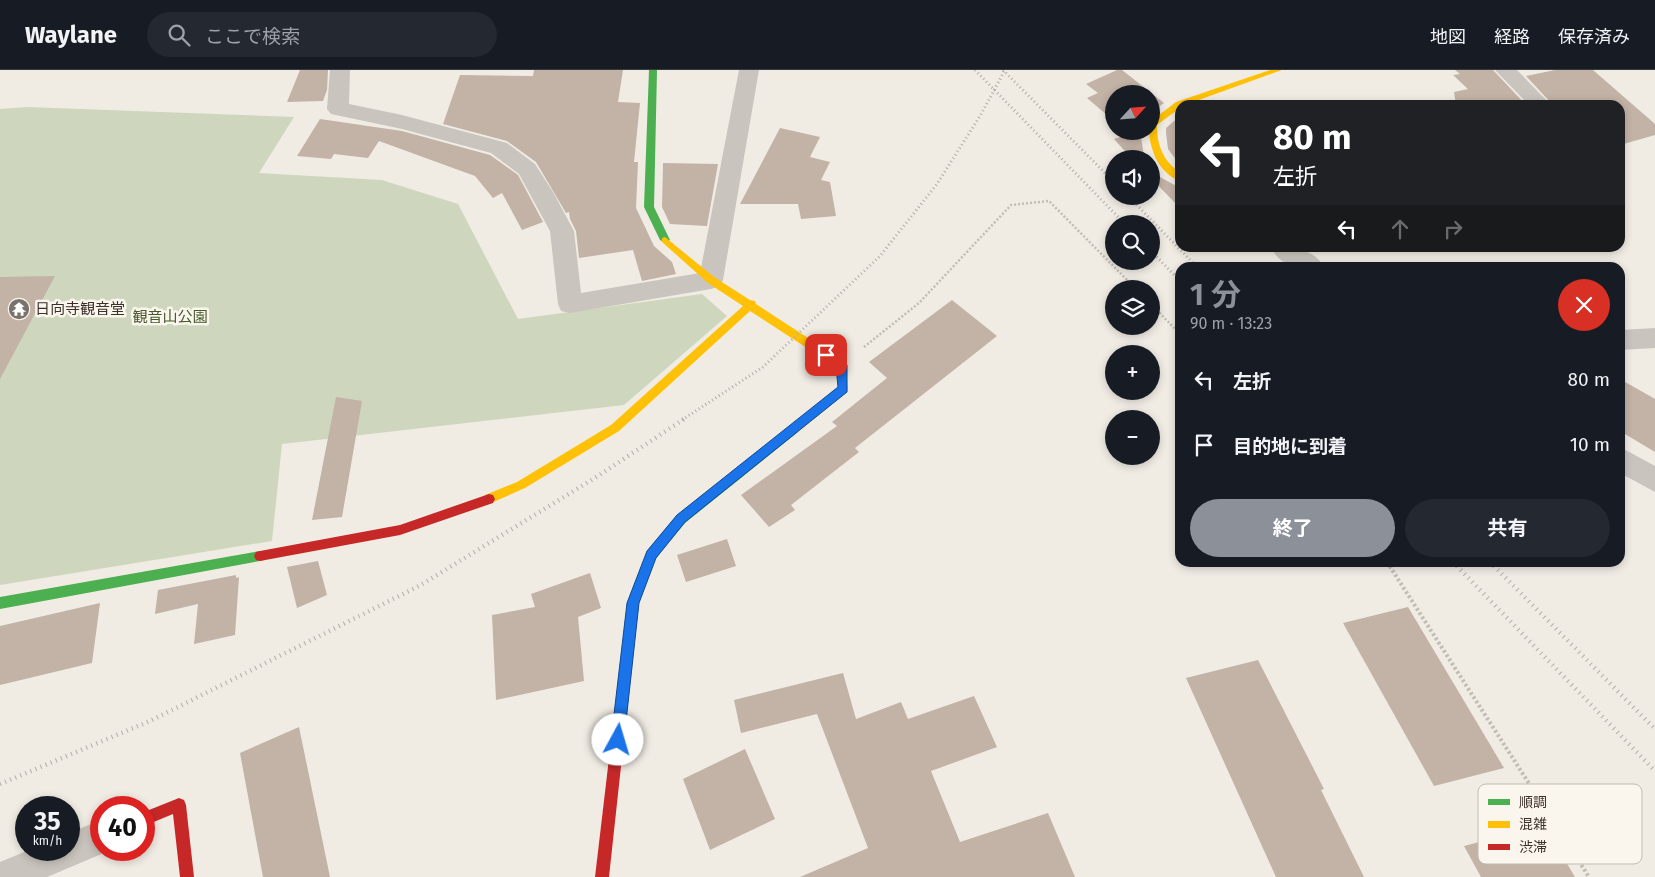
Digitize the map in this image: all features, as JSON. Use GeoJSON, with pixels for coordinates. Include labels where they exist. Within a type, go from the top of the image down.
{"type":"FeatureCollection","features":[{"type":"Feature","properties":{"kind":"street"},"geometry":{"type":"LineString","coordinates":[[340,70],[338,109],[402,122],[499,148],[527,169],[542,192],[562,231],[570,304],[711,280]]}},
{"type":"Feature","properties":{"kind":"street"},"geometry":{"type":"LineString","coordinates":[[602,877],[633,603],[651,555],[681,519],[843,389],[841,365],[752,304],[711,280],[664,239],[649,207],[653,70]]}},
{"type":"Feature","properties":{"kind":"street"},"geometry":{"type":"LineString","coordinates":[[711,280],[749,70]]}},
{"type":"Feature","properties":{"kind":"street"},"geometry":{"type":"LineString","coordinates":[[1191,100],[1278,70]]}},
{"type":"Feature","properties":{"kind":"street"},"geometry":{"type":"LineString","coordinates":[[1505,70],[1536,100]]}},
{"type":"Feature","properties":{"kind":"street"},"geometry":{"type":"LineString","coordinates":[[1175,107],[1153,124],[1152,146],[1165,168],[1175,175]]}},
{"type":"Feature","properties":{"kind":"street"},"geometry":{"type":"LineString","coordinates":[[1290,252],[1305,262]]}},
{"type":"Feature","properties":{"kind":"street"},"geometry":{"type":"LineString","coordinates":[[0,603],[400,530],[479,502],[521,485],[615,428],[752,304]]}},
{"type":"Feature","properties":{"kind":"street"},"geometry":{"type":"LineString","coordinates":[[1625,340],[1655,338]]}},
{"type":"Feature","properties":{"kind":"street"},"geometry":{"type":"LineString","coordinates":[[1625,462],[1655,480]]}},
{"type":"Feature","properties":{"kind":"street"},"geometry":{"type":"LineString","coordinates":[[155,815],[179,805],[187,877]]}},
{"type":"Feature","properties":{"kind":"street"},"geometry":{"type":"LineString","coordinates":[[6,877],[90,842]]}},
{"type":"Feature","properties":{"kind":"path"},"geometry":{"type":"LineString","coordinates":[[841,365],[919,303],[1011,205],[1049,201],[1127,280]]}},
{"type":"Feature","properties":{"kind":"path"},"geometry":{"type":"LineString","coordinates":[[1160,313],[1175,329]]}},
{"type":"Feature","properties":{"kind":"path"},"geometry":{"type":"LineString","coordinates":[[1390,567],[1529,784]]}},
{"type":"Feature","properties":{"kind":"path"},"geometry":{"type":"LineString","coordinates":[[1581,864],[1589,877]]}},
{"type":"Feature","properties":{"kind":"green space","name":"観音山公園"},"geometry":{"type":"Polygon","coordinates":[[[27,107],[294,117],[259,173],[382,180],[458,204],[518,319],[702,294],[727,316],[624,405],[282,444],[272,541],[0,585],[0,109],[27,107]]]}},
{"type":"Feature","properties":{"kind":"building"},"geometry":{"type":"Polygon","coordinates":[[[300,70],[328,70],[327,90],[323,101],[287,102],[300,70]]]}},
{"type":"Feature","properties":{"kind":"building"},"geometry":{"type":"Polygon","coordinates":[[[534,70],[623,70],[618,102],[640,103],[634,162],[638,162],[636,208],[654,246],[672,262],[676,274],[642,281],[633,250],[579,258],[576,231],[569,212],[566,213],[536,162],[507,141],[443,124],[460,75],[533,76],[534,70]]]}},
{"type":"Feature","properties":{"kind":"building"},"geometry":{"type":"Polygon","coordinates":[[[1117,70],[1122,70],[1141,85],[1105,85],[1105,113],[1087,98],[1098,93],[1086,84],[1117,70]]]}},
{"type":"Feature","properties":{"kind":"building"},"geometry":{"type":"Polygon","coordinates":[[[1455,70],[1493,70],[1521,100],[1455,100],[1454,92],[1468,89],[1453,75],[1460,74],[1455,70]]]}},
{"type":"Feature","properties":{"kind":"building"},"geometry":{"type":"Polygon","coordinates":[[[1555,70],[1593,70],[1655,124],[1655,135],[1625,144],[1625,100],[1548,100],[1526,76],[1555,70]]]}},
{"type":"Feature","properties":{"kind":"building"},"geometry":{"type":"Polygon","coordinates":[[[320,119],[402,131],[490,155],[518,175],[543,222],[522,230],[502,193],[493,198],[475,176],[379,141],[368,158],[334,154],[331,159],[297,156],[320,119]]]}},
{"type":"Feature","properties":{"kind":"building"},"geometry":{"type":"Polygon","coordinates":[[[1175,120],[1175,158],[1168,149],[1166,128],[1175,120]]]}},
{"type":"Feature","properties":{"kind":"building"},"geometry":{"type":"Polygon","coordinates":[[[780,128],[820,137],[810,157],[830,162],[821,180],[830,182],[836,216],[801,219],[798,204],[740,204],[780,128]]]}},
{"type":"Feature","properties":{"kind":"building"},"geometry":{"type":"Polygon","coordinates":[[[1115,140],[1141,140],[1143,150],[1124,150],[1115,140]]]}},
{"type":"Feature","properties":{"kind":"building"},"geometry":{"type":"Polygon","coordinates":[[[663,163],[718,164],[707,226],[670,224],[662,207],[663,163]]]}},
{"type":"Feature","properties":{"kind":"building"},"geometry":{"type":"Polygon","coordinates":[[[1160,177],[1175,185],[1175,203],[1160,187],[1160,177]]]}},
{"type":"Feature","properties":{"kind":"building","name":"日向寺観音堂"},"geometry":{"type":"Polygon","coordinates":[[[55,276],[0,379],[0,277],[55,276]]]}},
{"type":"Feature","properties":{"kind":"building"},"geometry":{"type":"Polygon","coordinates":[[[952,300],[997,336],[855,448],[859,452],[791,505],[795,510],[769,527],[741,495],[837,426],[832,422],[887,378],[869,362],[952,300]]]}},
{"type":"Feature","properties":{"kind":"building"},"geometry":{"type":"Polygon","coordinates":[[[1625,382],[1655,399],[1655,452],[1625,434],[1625,382]]]}},
{"type":"Feature","properties":{"kind":"building"},"geometry":{"type":"Polygon","coordinates":[[[336,397],[362,401],[342,517],[312,520],[336,397]]]}},
{"type":"Feature","properties":{"kind":"building"},"geometry":{"type":"Polygon","coordinates":[[[727,539],[736,566],[686,582],[677,555],[727,539]]]}},
{"type":"Feature","properties":{"kind":"building"},"geometry":{"type":"Polygon","coordinates":[[[318,561],[327,595],[297,608],[287,567],[318,561]]]}},
{"type":"Feature","properties":{"kind":"building"},"geometry":{"type":"Polygon","coordinates":[[[590,573],[601,608],[578,617],[584,681],[496,700],[492,615],[535,607],[531,594],[590,573]]]}},
{"type":"Feature","properties":{"kind":"building"},"geometry":{"type":"Polygon","coordinates":[[[236,575],[236,578],[239,577],[235,635],[194,644],[198,604],[155,614],[158,590],[236,575]]]}},
{"type":"Feature","properties":{"kind":"building"},"geometry":{"type":"Polygon","coordinates":[[[100,603],[92,663],[0,685],[0,626],[100,603]]]}},
{"type":"Feature","properties":{"kind":"building"},"geometry":{"type":"Polygon","coordinates":[[[1408,607],[1504,768],[1434,786],[1343,623],[1408,607]]]}},
{"type":"Feature","properties":{"kind":"building"},"geometry":{"type":"Polygon","coordinates":[[[1258,660],[1324,789],[1321,790],[1364,877],[1276,877],[1186,678],[1258,660]]]}},
{"type":"Feature","properties":{"kind":"building"},"geometry":{"type":"Polygon","coordinates":[[[843,673],[856,719],[901,702],[908,719],[974,696],[997,747],[931,771],[960,842],[1048,813],[1075,877],[800,877],[868,848],[817,714],[741,733],[734,700],[843,673]]]}},
{"type":"Feature","properties":{"kind":"building"},"geometry":{"type":"Polygon","coordinates":[[[299,727],[330,877],[263,877],[240,753],[299,727]]]}},
{"type":"Feature","properties":{"kind":"building"},"geometry":{"type":"Polygon","coordinates":[[[745,749],[775,819],[710,850],[683,779],[745,749]]]}},
{"type":"Feature","properties":{"kind":"building"},"geometry":{"type":"Polygon","coordinates":[[[1478,842],[1478,864],[1567,864],[1575,877],[1481,877],[1464,846],[1478,842]]]}},
{"type":"Feature","properties":{"kind":"railway"},"geometry":{"type":"LineString","coordinates":[[975,70],[994,90]]}},
{"type":"Feature","properties":{"kind":"railway"},"geometry":{"type":"LineString","coordinates":[[994,90],[1004,71]]}},
{"type":"Feature","properties":{"kind":"railway"},"geometry":{"type":"LineString","coordinates":[[1004,71],[1105,173]]}},
{"type":"Feature","properties":{"kind":"railway"},"geometry":{"type":"LineString","coordinates":[[682,420],[763,367],[880,256],[937,184],[994,90]]}},
{"type":"Feature","properties":{"kind":"railway"},"geometry":{"type":"LineString","coordinates":[[994,90],[1116,215]]}},
{"type":"Feature","properties":{"kind":"railway"},"geometry":{"type":"LineString","coordinates":[[1137,205],[1175,244]]}},
{"type":"Feature","properties":{"kind":"railway"},"geometry":{"type":"LineString","coordinates":[[1182,252],[1192,262]]}},
{"type":"Feature","properties":{"kind":"railway"},"geometry":{"type":"LineString","coordinates":[[1160,260],[1175,276]]}},
{"type":"Feature","properties":{"kind":"railway"},"geometry":{"type":"LineString","coordinates":[[0,784],[150,721],[419,586],[598,476],[684,419]]}},
{"type":"Feature","properties":{"kind":"railway"},"geometry":{"type":"LineString","coordinates":[[1458,567],[1655,771]]}},
{"type":"Feature","properties":{"kind":"railway"},"geometry":{"type":"LineString","coordinates":[[1495,567],[1655,729]]}},
{"type":"Feature","properties":{"kind":"traffic: fast"},"geometry":{"type":"LineString","coordinates":[[653,70],[649,207],[665,240]]}},
{"type":"Feature","properties":{"kind":"traffic: fast"},"geometry":{"type":"LineString","coordinates":[[626,665],[633,603],[651,555],[681,519],[794,429]]}},
{"type":"Feature","properties":{"kind":"traffic: fast"},"geometry":{"type":"LineString","coordinates":[[0,603],[260,556]]}},
{"type":"Feature","properties":{"kind":"traffic: slow"},"geometry":{"type":"LineString","coordinates":[[1191,100],[1278,70]]}},
{"type":"Feature","properties":{"kind":"traffic: slow"},"geometry":{"type":"LineString","coordinates":[[1175,107],[1153,124],[1153,133],[1158,155],[1175,174]]}},
{"type":"Feature","properties":{"kind":"traffic: slow"},"geometry":{"type":"LineString","coordinates":[[665,240],[711,280],[841,365],[843,389],[794,429]]}},
{"type":"Feature","properties":{"kind":"traffic: slow"},"geometry":{"type":"LineString","coordinates":[[489,499],[521,485],[615,428],[751,304]]}},
{"type":"Feature","properties":{"kind":"traffic: jam"},"geometry":{"type":"LineString","coordinates":[[260,556],[400,530],[489,499]]}},
{"type":"Feature","properties":{"kind":"traffic: jam"},"geometry":{"type":"LineString","coordinates":[[602,877],[626,665]]}},
{"type":"Feature","properties":{"kind":"traffic: jam"},"geometry":{"type":"LineString","coordinates":[[155,815],[179,805],[187,877]]}},
{"type":"Feature","properties":{"kind":"place","name":"日向寺観音堂"},"geometry":{"type":"Point","coordinates":[19,309]}},
{"type":"Feature","properties":{"kind":"route"},"geometry":{"type":"LineString","coordinates":[[618,740],[633,603],[651,555],[681,519],[843,389],[841,365],[826,355]]}}]}
